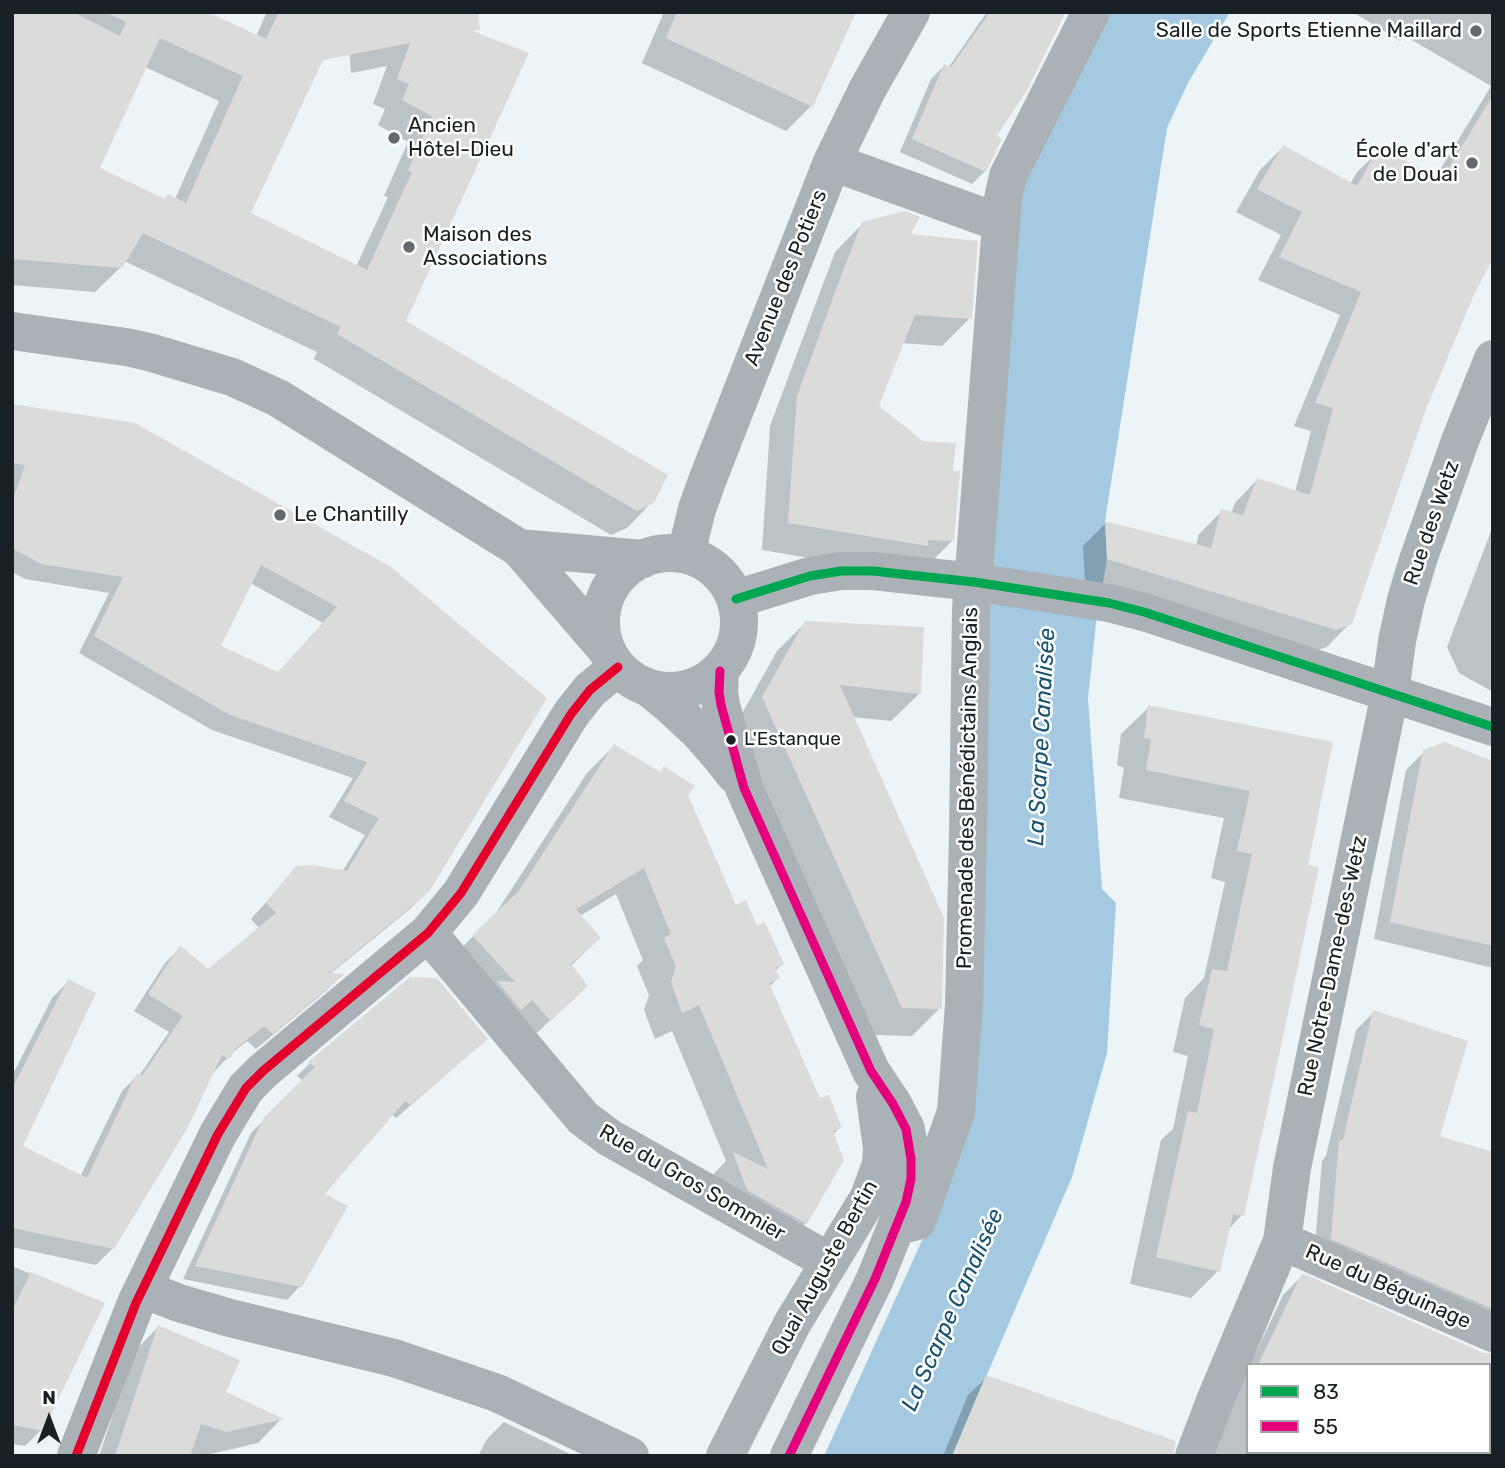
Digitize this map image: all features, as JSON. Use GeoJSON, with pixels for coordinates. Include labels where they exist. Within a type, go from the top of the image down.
{"type":"FeatureCollection","features":[{"type":"Feature","properties":{"kind":"street","name":"Avenue des Potiers"},"geometry":{"type":"LineString","coordinates":[[686,554],[707,481],[832,162],[867,90],[911,12]]}},
{"type":"Feature","properties":{"kind":"street","name":"Promenade des Bénédictains Anglais"},"geometry":{"type":"LineString","coordinates":[[897,1226],[917,1221],[956,1112],[964,1005],[971,609],[1003,199],[1008,176],[1091,12]]}},
{"type":"Feature","properties":{"kind":"street"},"geometry":{"type":"LineString","coordinates":[[832,162],[1001,223]]}},
{"type":"Feature","properties":{"kind":"street"},"geometry":{"type":"LineString","coordinates":[[12,331],[126,347],[232,377],[278,398],[519,548],[612,658],[632,680],[649,688],[681,691],[702,683],[720,671],[731,655],[738,637],[740,618],[736,598],[720,573],[686,554],[664,553],[634,563],[617,577],[606,596],[601,617],[601,628],[612,658]]}},
{"type":"Feature","properties":{"kind":"street","name":"Rue des Wetz"},"geometry":{"type":"LineString","coordinates":[[1390,693],[1397,641],[1418,560],[1469,415],[1493,359]]}},
{"type":"Feature","properties":{"kind":"street"},"geometry":{"type":"LineString","coordinates":[[519,548],[643,559]]}},
{"type":"Feature","properties":{"kind":"street"},"geometry":{"type":"LineString","coordinates":[[736,598],[803,578],[841,571],[873,570],[974,582],[1109,603],[1144,612],[1493,727]]}},
{"type":"Feature","properties":{"kind":"street"},"geometry":{"type":"LineString","coordinates":[[76,1456],[143,1289],[218,1135],[247,1088],[279,1057],[428,933],[461,893],[571,714],[612,658]]}},
{"type":"Feature","properties":{"kind":"street"},"geometry":{"type":"LineString","coordinates":[[720,671],[721,705],[744,788],[871,1071]]}},
{"type":"Feature","properties":{"kind":"street"},"geometry":{"type":"LineString","coordinates":[[649,688],[698,730],[744,788]]}},
{"type":"Feature","properties":{"kind":"street","name":"Rue Notre-Dame-des-Wetz"},"geometry":{"type":"LineString","coordinates":[[1194,1456],[1282,1241],[1294,1157],[1390,693]]}},
{"type":"Feature","properties":{"kind":"street","name":"Rue du Gros Sommier"},"geometry":{"type":"LineString","coordinates":[[428,933],[583,1118],[610,1138],[830,1262]]}},
{"type":"Feature","properties":{"kind":"street","name":"Quai Auguste Bertin"},"geometry":{"type":"LineString","coordinates":[[789,1456],[875,1279],[906,1202],[911,1180],[906,1129],[871,1071]]}},
{"type":"Feature","properties":{"kind":"street","name":"Quai Auguste Bertin"},"geometry":{"type":"LineString","coordinates":[[725,1456],[792,1324],[869,1197],[881,1164],[882,1149],[871,1071]]}},
{"type":"Feature","properties":{"kind":"street","name":"Rue du Béguinage"},"geometry":{"type":"LineString","coordinates":[[1282,1241],[1493,1333]]}},
{"type":"Feature","properties":{"kind":"street"},"geometry":{"type":"LineString","coordinates":[[143,1289],[230,1318],[394,1358],[497,1393],[630,1456]]}},
{"type":"Feature","properties":{"kind":"water","name":"La Scarpe Canalisée"},"geometry":{"type":"Polygon","coordinates":[[[1100,12],[1230,12],[1188,83],[1167,128],[1105,521],[1107,559],[1096,623],[1088,698],[1102,889],[1116,903],[1107,1053],[1072,1177],[952,1456],[824,1456],[950,1179],[980,613],[1016,187],[1100,12]]]}},
{"type":"Feature","properties":{"kind":"building"},"geometry":{"type":"Polygon","coordinates":[[[12,12],[73,12],[120,36],[126,22],[105,12],[207,12],[266,39],[279,12],[478,12],[480,30],[473,31],[529,53],[406,321],[668,475],[654,503],[637,511],[337,334],[341,327],[143,233],[122,268],[12,259],[12,12]],[[160,38],[100,168],[165,199],[168,194],[186,203],[243,76],[160,38]],[[410,43],[323,60],[251,213],[367,270],[412,172],[408,171],[432,116],[402,100],[409,84],[397,79],[410,43]]]}},
{"type":"Feature","properties":{"kind":"building"},"geometry":{"type":"Polygon","coordinates":[[[677,12],[856,12],[813,107],[666,38],[677,12]]]}},
{"type":"Feature","properties":{"kind":"building"},"geometry":{"type":"Polygon","coordinates":[[[990,12],[1066,12],[1027,90],[997,136],[1002,139],[986,172],[912,139],[944,64],[951,67],[990,12]]]}},
{"type":"Feature","properties":{"kind":"building"},"geometry":{"type":"Polygon","coordinates":[[[1493,95],[1493,258],[1472,299],[1425,412],[1352,624],[1336,630],[1107,559],[1105,521],[1211,548],[1221,509],[1243,515],[1257,478],[1310,495],[1333,408],[1315,403],[1361,292],[1279,257],[1302,212],[1257,189],[1283,145],[1357,186],[1379,147],[1442,179],[1493,95]]]}},
{"type":"Feature","properties":{"kind":"building"},"geometry":{"type":"Polygon","coordinates":[[[905,211],[920,217],[911,234],[978,241],[972,319],[915,315],[879,406],[923,441],[956,443],[953,471],[960,471],[954,541],[928,540],[928,546],[788,523],[797,396],[843,271],[862,222],[905,211]]]}},
{"type":"Feature","properties":{"kind":"building"},"geometry":{"type":"Polygon","coordinates":[[[12,404],[135,423],[391,567],[547,698],[429,892],[330,973],[345,974],[273,1034],[264,1026],[236,1048],[230,1059],[222,1055],[187,1129],[114,1249],[12,1228],[12,1089],[68,979],[96,993],[23,1146],[87,1178],[137,1073],[142,1076],[183,1016],[148,994],[180,945],[208,969],[276,913],[266,902],[296,866],[313,865],[347,871],[379,818],[344,801],[367,762],[228,714],[94,636],[123,577],[41,564],[12,548],[12,502],[25,465],[12,463],[12,404]],[[261,565],[221,646],[278,672],[337,607],[261,565]]]}},
{"type":"Feature","properties":{"kind":"building"},"geometry":{"type":"Polygon","coordinates":[[[805,621],[924,627],[921,694],[840,685],[944,918],[942,1009],[902,1008],[762,697],[805,621]]]}},
{"type":"Feature","properties":{"kind":"building"},"geometry":{"type":"Polygon","coordinates":[[[1148,705],[1333,742],[1308,865],[1319,867],[1281,1046],[1244,1216],[1233,1214],[1220,1272],[1156,1257],[1188,1111],[1197,1113],[1214,1029],[1199,1025],[1212,969],[1227,971],[1252,854],[1237,851],[1250,791],[1146,770],[1151,740],[1144,738],[1148,705]]]}},
{"type":"Feature","properties":{"kind":"building"},"geometry":{"type":"Polygon","coordinates":[[[1445,742],[1493,761],[1493,946],[1390,922],[1423,750],[1445,742]]]}},
{"type":"Feature","properties":{"kind":"building"},"geometry":{"type":"Polygon","coordinates":[[[614,744],[660,772],[664,766],[695,786],[688,795],[736,905],[746,900],[757,926],[765,922],[784,964],[775,968],[780,978],[769,983],[820,1098],[829,1095],[842,1128],[833,1131],[844,1160],[807,1224],[747,1190],[733,1152],[768,1169],[699,1005],[682,1013],[671,982],[676,966],[664,938],[671,934],[644,868],[576,909],[601,938],[571,964],[588,986],[551,1021],[532,1000],[521,1010],[497,981],[515,982],[472,935],[518,892],[614,744]]]}},
{"type":"Feature","properties":{"kind":"building"},"geometry":{"type":"Polygon","coordinates":[[[410,977],[437,978],[488,1039],[410,1105],[405,1101],[325,1194],[348,1206],[302,1287],[195,1266],[264,1117],[315,1067],[308,1062],[410,977]]]}},
{"type":"Feature","properties":{"kind":"building"},"geometry":{"type":"Polygon","coordinates":[[[1373,1010],[1468,1041],[1440,1136],[1493,1152],[1493,1309],[1331,1239],[1339,1140],[1343,1140],[1373,1010]]]}},
{"type":"Feature","properties":{"kind":"building"},"geometry":{"type":"Polygon","coordinates":[[[31,1272],[105,1303],[43,1431],[12,1425],[12,1311],[31,1272]]]}},
{"type":"Feature","properties":{"kind":"building"},"geometry":{"type":"Polygon","coordinates":[[[1301,1275],[1484,1353],[1493,1354],[1493,1365],[1259,1363],[1301,1275]]]}},
{"type":"Feature","properties":{"kind":"building"},"geometry":{"type":"Polygon","coordinates":[[[158,1325],[240,1360],[226,1392],[284,1419],[226,1432],[201,1424],[190,1456],[115,1456],[158,1325]]]}},
{"type":"Feature","properties":{"kind":"building"},"geometry":{"type":"Polygon","coordinates":[[[986,1375],[1176,1441],[1173,1456],[952,1456],[986,1375]]]}},
{"type":"Feature","properties":{"kind":"transit line","name":"83"},"geometry":{"type":"LineString","coordinates":[[736,599],[810,576],[841,571],[873,571],[974,582],[1109,603],[1144,612],[1493,727]]}},
{"type":"Feature","properties":{"kind":"transit line"},"geometry":{"type":"LineString","coordinates":[[76,1456],[136,1303],[218,1134],[246,1088],[428,933],[461,893],[571,714],[590,690],[618,667]]}},
{"type":"Feature","properties":{"kind":"transit line","name":"55"},"geometry":{"type":"LineString","coordinates":[[720,671],[721,705],[744,788],[871,1071],[906,1129],[911,1159],[911,1179],[906,1202],[875,1279],[789,1456]]}},
{"type":"Feature","properties":{"kind":"place","name":"Salle de Sports Etienne Maillard"},"geometry":{"type":"Point","coordinates":[1476,31]}},
{"type":"Feature","properties":{"kind":"place","name":"Ancien Hôtel-Dieu"},"geometry":{"type":"Point","coordinates":[394,138]}},
{"type":"Feature","properties":{"kind":"place","name":"École d'art de Douai"},"geometry":{"type":"Point","coordinates":[1472,163]}},
{"type":"Feature","properties":{"kind":"place","name":"Maison des Associations"},"geometry":{"type":"Point","coordinates":[409,247]}},
{"type":"Feature","properties":{"kind":"place","name":"Le Chantilly"},"geometry":{"type":"Point","coordinates":[280,515]}},
{"type":"Feature","properties":{"kind":"place","name":"L'Estanque"},"geometry":{"type":"Point","coordinates":[731,740]}}]}
